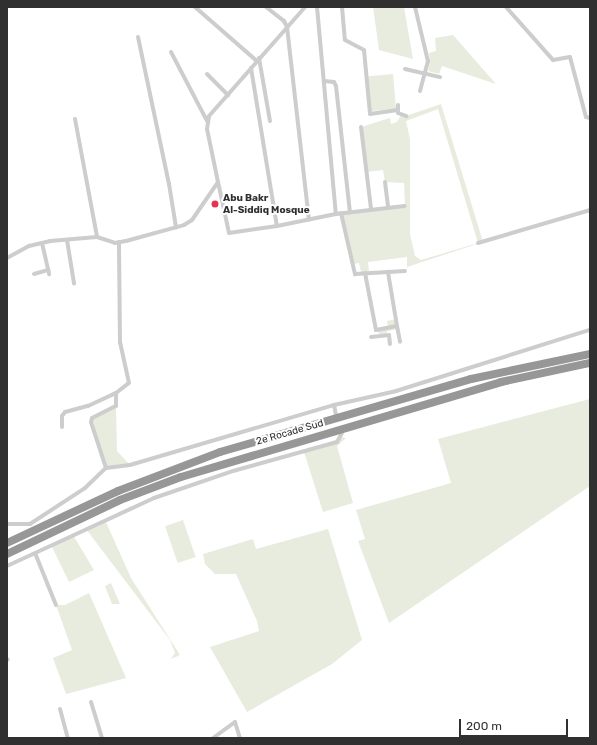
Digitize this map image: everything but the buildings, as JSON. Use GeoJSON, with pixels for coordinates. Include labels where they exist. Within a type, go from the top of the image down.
{"type":"FeatureCollection","features":[{"type":"Feature","properties":{"kind":"highway","name":"2e Rocade Sud"},"geometry":{"type":"LineString","coordinates":[[7,543],[118,490],[206,457],[472,379],[590,354]]}},
{"type":"Feature","properties":{"kind":"highway","name":"2e Rocade Sud"},"geometry":{"type":"LineString","coordinates":[[7,554],[120,500],[181,477],[494,383],[590,363]]}},
{"type":"Feature","properties":{"kind":"street"},"geometry":{"type":"LineString","coordinates":[[195,7],[258,60],[270,121]]}},
{"type":"Feature","properties":{"kind":"street"},"geometry":{"type":"LineString","coordinates":[[266,7],[284,21],[287,27],[309,220]]}},
{"type":"Feature","properties":{"kind":"street"},"geometry":{"type":"LineString","coordinates":[[207,121],[228,94],[305,7]]}},
{"type":"Feature","properties":{"kind":"street"},"geometry":{"type":"LineString","coordinates":[[317,7],[336,214]]}},
{"type":"Feature","properties":{"kind":"street"},"geometry":{"type":"LineString","coordinates":[[342,7],[346,40],[364,50],[370,114],[398,108],[398,113],[406,116]]}},
{"type":"Feature","properties":{"kind":"street"},"geometry":{"type":"LineString","coordinates":[[415,7],[428,61],[420,91]]}},
{"type":"Feature","properties":{"kind":"street"},"geometry":{"type":"LineString","coordinates":[[506,7],[553,60],[570,57],[586,117],[590,118]]}},
{"type":"Feature","properties":{"kind":"street"},"geometry":{"type":"LineString","coordinates":[[138,37],[169,184],[176,227]]}},
{"type":"Feature","properties":{"kind":"street"},"geometry":{"type":"LineString","coordinates":[[171,52],[207,121],[228,233],[277,226],[341,213],[405,206]]}},
{"type":"Feature","properties":{"kind":"street"},"geometry":{"type":"LineString","coordinates":[[251,68],[277,226]]}},
{"type":"Feature","properties":{"kind":"street"},"geometry":{"type":"LineString","coordinates":[[405,69],[440,77]]}},
{"type":"Feature","properties":{"kind":"street"},"geometry":{"type":"LineString","coordinates":[[207,74],[228,94]]}},
{"type":"Feature","properties":{"kind":"street"},"geometry":{"type":"LineString","coordinates":[[324,81],[334,82],[336,86],[350,212]]}},
{"type":"Feature","properties":{"kind":"street"},"geometry":{"type":"LineString","coordinates":[[259,118],[269,116]]}},
{"type":"Feature","properties":{"kind":"street"},"geometry":{"type":"LineString","coordinates":[[75,119],[97,238]]}},
{"type":"Feature","properties":{"kind":"street"},"geometry":{"type":"LineString","coordinates":[[361,127],[371,209]]}},
{"type":"Feature","properties":{"kind":"street"},"geometry":{"type":"LineString","coordinates":[[7,258],[29,246],[42,243],[97,238],[119,242],[176,227],[192,220],[218,182]]}},
{"type":"Feature","properties":{"kind":"street"},"geometry":{"type":"LineString","coordinates":[[385,182],[388,207]]}},
{"type":"Feature","properties":{"kind":"street"},"geometry":{"type":"LineString","coordinates":[[478,243],[590,210]]}},
{"type":"Feature","properties":{"kind":"street"},"geometry":{"type":"LineString","coordinates":[[341,213],[355,274],[405,271]]}},
{"type":"Feature","properties":{"kind":"street"},"geometry":{"type":"LineString","coordinates":[[67,240],[74,283]]}},
{"type":"Feature","properties":{"kind":"street"},"geometry":{"type":"LineString","coordinates":[[62,427],[62,416],[65,412],[88,406],[116,393],[129,383],[120,342],[119,242]]}},
{"type":"Feature","properties":{"kind":"street"},"geometry":{"type":"LineString","coordinates":[[34,274],[49,272],[42,243]]}},
{"type":"Feature","properties":{"kind":"street"},"geometry":{"type":"LineString","coordinates":[[388,272],[400,342]]}},
{"type":"Feature","properties":{"kind":"street"},"geometry":{"type":"LineString","coordinates":[[365,273],[379,336]]}},
{"type":"Feature","properties":{"kind":"street"},"geometry":{"type":"LineString","coordinates":[[378,329],[397,326]]}},
{"type":"Feature","properties":{"kind":"street"},"geometry":{"type":"LineString","coordinates":[[7,524],[30,524],[85,488],[106,468],[130,464],[334,405],[396,391],[590,330]]}},
{"type":"Feature","properties":{"kind":"street"},"geometry":{"type":"LineString","coordinates":[[371,337],[389,335],[390,344]]}},
{"type":"Feature","properties":{"kind":"street"},"geometry":{"type":"LineString","coordinates":[[106,468],[91,422],[92,418],[116,406],[116,393]]}},
{"type":"Feature","properties":{"kind":"street"},"geometry":{"type":"LineString","coordinates":[[334,405],[336,414]]}},
{"type":"Feature","properties":{"kind":"street"},"geometry":{"type":"LineString","coordinates":[[7,566],[154,498],[233,472],[337,442],[342,433]]}},
{"type":"Feature","properties":{"kind":"street"},"geometry":{"type":"LineString","coordinates":[[35,553],[56,605]]}},
{"type":"Feature","properties":{"kind":"street"},"geometry":{"type":"LineString","coordinates":[[91,702],[102,738]]}},
{"type":"Feature","properties":{"kind":"street"},"geometry":{"type":"LineString","coordinates":[[60,709],[68,738]]}},
{"type":"Feature","properties":{"kind":"street"},"geometry":{"type":"LineString","coordinates":[[214,738],[235,722],[240,738]]}},
{"type":"Feature","properties":{"kind":"shaded area"},"geometry":{"type":"Polygon","coordinates":[[[373,7],[404,7],[413,59],[379,50],[373,7]]]}},
{"type":"Feature","properties":{"kind":"shaded area"},"geometry":{"type":"Polygon","coordinates":[[[453,35],[496,84],[442,66],[439,74],[428,71],[430,62],[429,53],[436,51],[435,38],[453,35]]]}},
{"type":"Feature","properties":{"kind":"shaded area"},"geometry":{"type":"Polygon","coordinates":[[[393,74],[396,109],[371,111],[368,76],[393,74]]]}},
{"type":"Feature","properties":{"kind":"shaded area"},"geometry":{"type":"Polygon","coordinates":[[[441,104],[483,242],[407,267],[407,257],[368,262],[369,271],[361,272],[359,263],[353,264],[341,213],[405,205],[404,183],[385,182],[383,170],[367,172],[361,127],[390,118],[391,124],[397,122],[401,115],[406,116],[441,104]],[[438,109],[406,121],[410,139],[410,234],[415,256],[421,260],[478,243],[438,109]]]}},
{"type":"Feature","properties":{"kind":"shaded area"},"geometry":{"type":"Polygon","coordinates":[[[396,319],[398,329],[387,331],[387,335],[379,336],[378,329],[388,328],[387,321],[396,319]]]}},
{"type":"Feature","properties":{"kind":"shaded area"},"geometry":{"type":"Polygon","coordinates":[[[590,399],[590,486],[389,623],[358,541],[365,539],[356,510],[451,483],[438,439],[590,399]]]}},
{"type":"Feature","properties":{"kind":"shaded area"},"geometry":{"type":"Polygon","coordinates":[[[116,406],[117,451],[130,465],[106,468],[92,418],[116,406]]]}},
{"type":"Feature","properties":{"kind":"shaded area"},"geometry":{"type":"Polygon","coordinates":[[[342,437],[346,438],[337,446],[353,503],[323,512],[304,452],[337,442],[342,437]]]}},
{"type":"Feature","properties":{"kind":"shaded area"},"geometry":{"type":"Polygon","coordinates":[[[105,520],[131,578],[180,655],[171,659],[175,653],[170,640],[86,529],[105,520]]]}},
{"type":"Feature","properties":{"kind":"shaded area"},"geometry":{"type":"Polygon","coordinates":[[[183,520],[196,557],[178,563],[165,526],[183,520]]]}},
{"type":"Feature","properties":{"kind":"shaded area"},"geometry":{"type":"Polygon","coordinates":[[[328,529],[362,640],[332,664],[247,712],[210,647],[259,631],[257,621],[236,574],[215,574],[205,564],[203,554],[253,539],[256,549],[328,529]]]}},
{"type":"Feature","properties":{"kind":"shaded area"},"geometry":{"type":"Polygon","coordinates":[[[73,535],[94,570],[69,582],[51,545],[73,535]]]}},
{"type":"Feature","properties":{"kind":"shaded area"},"geometry":{"type":"Polygon","coordinates":[[[111,583],[120,604],[112,604],[105,586],[111,583]]]}},
{"type":"Feature","properties":{"kind":"shaded area"},"geometry":{"type":"Polygon","coordinates":[[[89,593],[126,678],[66,694],[53,658],[72,650],[56,605],[65,605],[89,593]]]}},
{"type":"Feature","properties":{"kind":"place","name":"Abu Bakr Al-Siddiq Mosque"},"geometry":{"type":"Point","coordinates":[215,204]}}]}
